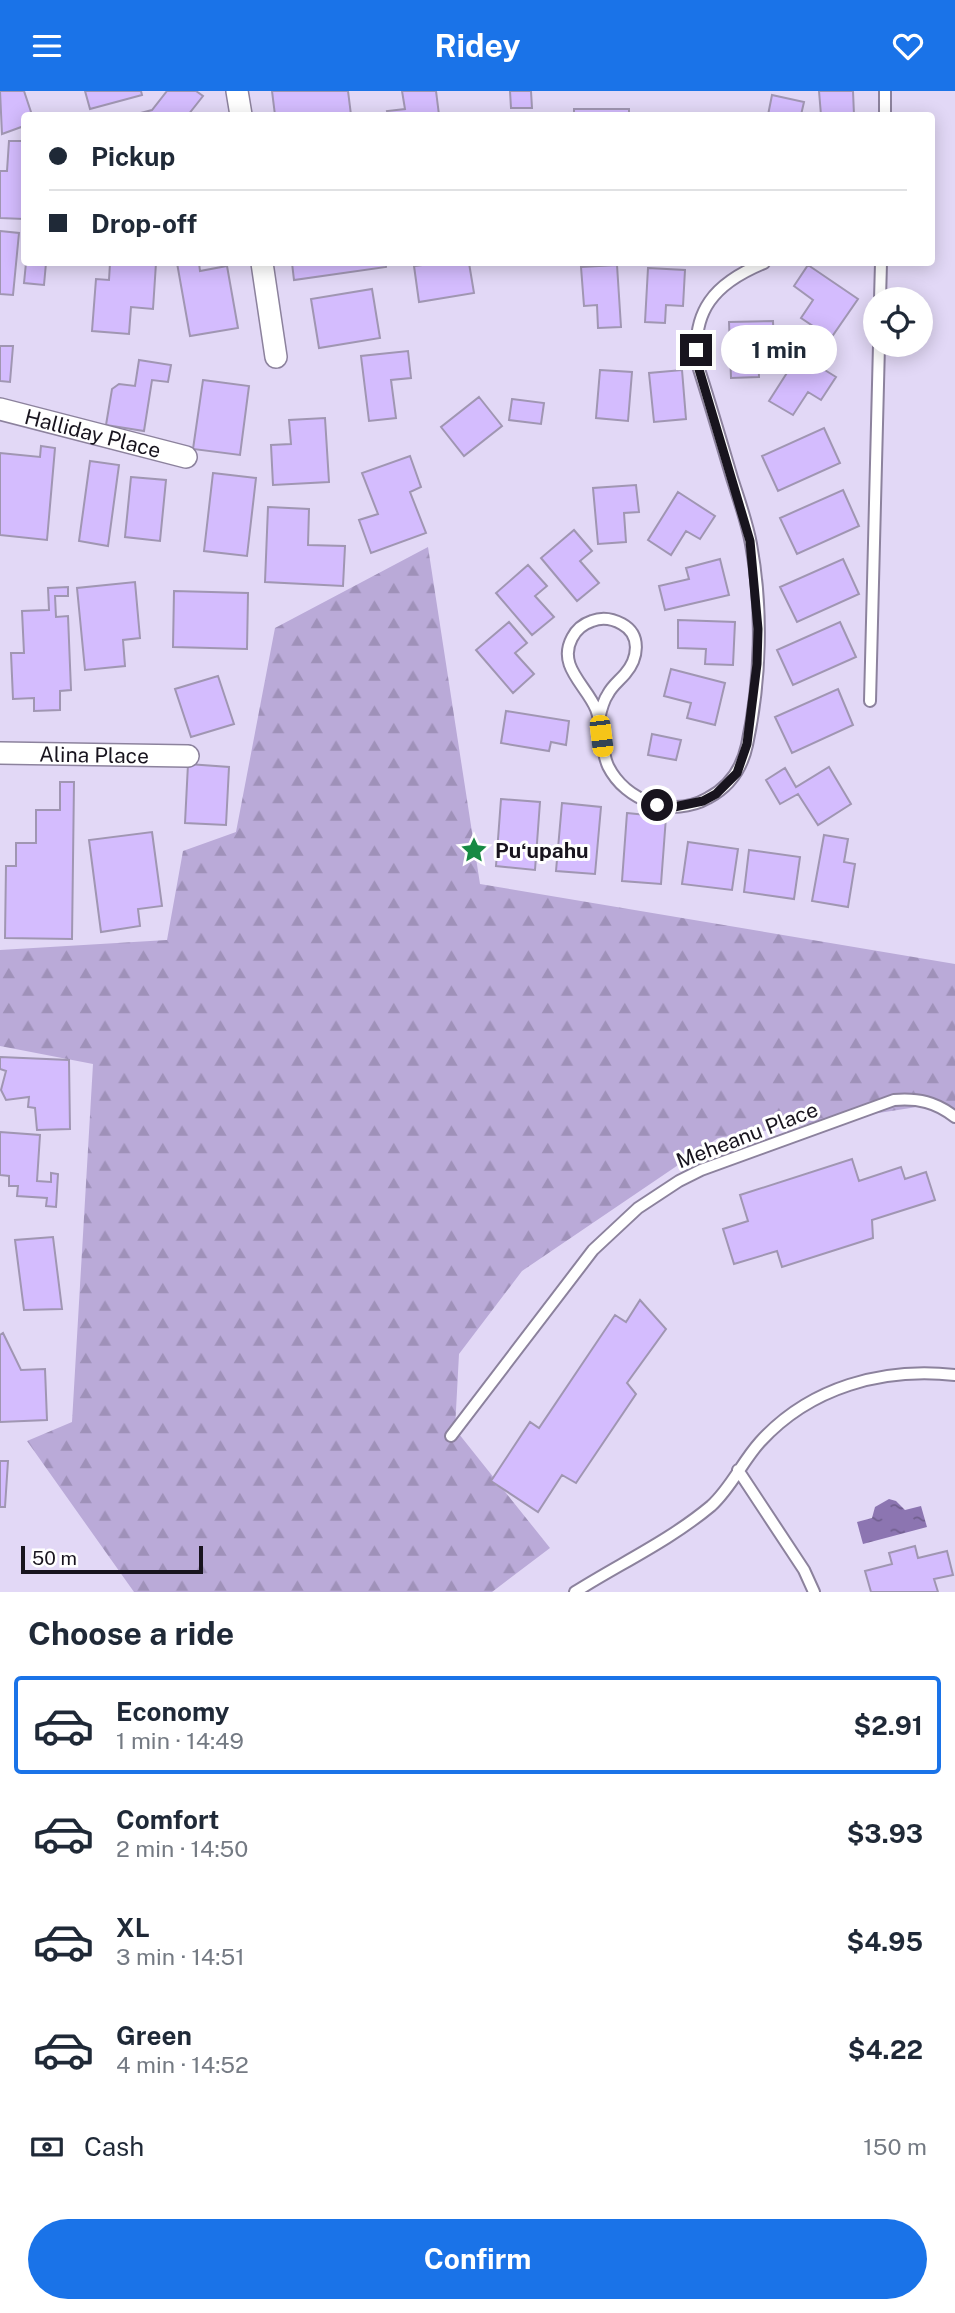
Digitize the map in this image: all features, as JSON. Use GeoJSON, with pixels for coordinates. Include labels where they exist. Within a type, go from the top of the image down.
{"type":"FeatureCollection","features":[{"type":"Feature","properties":{"kind":"street"},"geometry":{"type":"LineString","coordinates":[[237,91],[240,112]]}},
{"type":"Feature","properties":{"kind":"street"},"geometry":{"type":"LineString","coordinates":[[262,266],[276,357]]}},
{"type":"Feature","properties":{"kind":"street","name":"Halliday Place"},"geometry":{"type":"LineString","coordinates":[[0,409],[186,457]]}},
{"type":"Feature","properties":{"kind":"street","name":"Alina Place"},"geometry":{"type":"LineString","coordinates":[[0,753],[188,756]]}},
{"type":"Feature","properties":{"kind":"lane"},"geometry":{"type":"LineString","coordinates":[[885,91],[885,112]]}},
{"type":"Feature","properties":{"kind":"lane"},"geometry":{"type":"LineString","coordinates":[[599,719],[608,693],[626,673],[636,649],[635,637],[629,629],[612,619],[592,620],[576,632],[568,652],[568,662],[592,701],[599,719],[603,751],[617,780],[629,791],[657,805],[674,807],[703,801],[728,784],[743,759],[757,664],[758,629],[753,556],[698,366],[696,350],[701,318],[718,291],[736,276],[758,266]]}},
{"type":"Feature","properties":{"kind":"lane"},"geometry":{"type":"LineString","coordinates":[[880,287],[881,266]]}},
{"type":"Feature","properties":{"kind":"lane"},"geometry":{"type":"LineString","coordinates":[[870,701],[879,357]]}},
{"type":"Feature","properties":{"kind":"lane","name":"Meheanu Place"},"geometry":{"type":"LineString","coordinates":[[451,1436],[593,1250],[630,1215],[658,1194],[701,1170],[894,1100],[923,1101],[936,1105],[955,1117]]}},
{"type":"Feature","properties":{"kind":"lane"},"geometry":{"type":"LineString","coordinates":[[575,1592],[645,1553],[689,1524],[714,1503],[761,1440],[803,1406],[827,1393],[877,1376],[930,1372],[955,1375]]}},
{"type":"Feature","properties":{"kind":"lane"},"geometry":{"type":"LineString","coordinates":[[738,1470],[804,1570],[814,1592]]}},
{"type":"Feature","properties":{"kind":"green space"},"geometry":{"type":"Polygon","coordinates":[[[428,547],[480,884],[955,964],[955,1113],[936,1104],[718,1138],[522,1271],[459,1354],[455,1429],[550,1548],[492,1592],[134,1592],[27,1441],[72,1422],[93,1064],[0,1046],[0,950],[167,940],[183,851],[236,832],[275,628],[428,547]]]}},
{"type":"Feature","properties":{"kind":"water"},"geometry":{"type":"Polygon","coordinates":[[[889,1499],[896,1501],[905,1510],[921,1506],[927,1527],[863,1544],[857,1522],[872,1518],[875,1507],[889,1499]]]}},
{"type":"Feature","properties":{"kind":"building"},"geometry":{"type":"Polygon","coordinates":[[[0,91],[24,91],[31,112],[21,112],[21,127],[2,134],[0,91]]]}},
{"type":"Feature","properties":{"kind":"building"},"geometry":{"type":"Polygon","coordinates":[[[85,91],[141,91],[142,95],[90,109],[85,91]]]}},
{"type":"Feature","properties":{"kind":"building"},"geometry":{"type":"Polygon","coordinates":[[[167,91],[196,91],[203,96],[190,112],[144,112],[152,110],[167,91]]]}},
{"type":"Feature","properties":{"kind":"building"},"geometry":{"type":"Polygon","coordinates":[[[272,91],[348,91],[351,112],[275,112],[272,91]]]}},
{"type":"Feature","properties":{"kind":"building"},"geometry":{"type":"Polygon","coordinates":[[[402,91],[436,91],[439,112],[387,111],[405,109],[402,91]]]}},
{"type":"Feature","properties":{"kind":"building"},"geometry":{"type":"Polygon","coordinates":[[[510,91],[531,91],[532,108],[511,108],[510,91]]]}},
{"type":"Feature","properties":{"kind":"building"},"geometry":{"type":"Polygon","coordinates":[[[819,91],[853,91],[854,112],[821,112],[819,91]]]}},
{"type":"Feature","properties":{"kind":"building"},"geometry":{"type":"Polygon","coordinates":[[[772,95],[804,102],[802,112],[769,112],[772,95]]]}},
{"type":"Feature","properties":{"kind":"building"},"geometry":{"type":"Polygon","coordinates":[[[574,109],[629,109],[629,112],[574,112],[574,109]]]}},
{"type":"Feature","properties":{"kind":"building"},"geometry":{"type":"Polygon","coordinates":[[[9,141],[21,141],[21,219],[0,218],[0,171],[7,171],[9,141]]]}},
{"type":"Feature","properties":{"kind":"building"},"geometry":{"type":"Polygon","coordinates":[[[0,231],[19,233],[13,295],[0,294],[0,231]]]}},
{"type":"Feature","properties":{"kind":"building"},"geometry":{"type":"Polygon","coordinates":[[[26,266],[46,266],[44,285],[24,283],[26,266]]]}},
{"type":"Feature","properties":{"kind":"building"},"geometry":{"type":"Polygon","coordinates":[[[110,266],[156,266],[153,309],[131,307],[129,334],[92,331],[96,279],[109,280],[110,266]]]}},
{"type":"Feature","properties":{"kind":"building"},"geometry":{"type":"Polygon","coordinates":[[[178,266],[199,266],[200,271],[227,266],[238,328],[190,336],[178,266]]]}},
{"type":"Feature","properties":{"kind":"building"},"geometry":{"type":"Polygon","coordinates":[[[292,266],[386,266],[386,267],[294,280],[292,266]]]}},
{"type":"Feature","properties":{"kind":"building"},"geometry":{"type":"Polygon","coordinates":[[[414,266],[470,266],[474,293],[419,302],[414,266]]]}},
{"type":"Feature","properties":{"kind":"building"},"geometry":{"type":"Polygon","coordinates":[[[617,266],[621,327],[598,328],[597,305],[584,306],[581,267],[617,266]]]}},
{"type":"Feature","properties":{"kind":"building"},"geometry":{"type":"Polygon","coordinates":[[[809,266],[858,299],[831,338],[801,318],[813,300],[794,286],[809,266]]]}},
{"type":"Feature","properties":{"kind":"building"},"geometry":{"type":"Polygon","coordinates":[[[648,268],[685,270],[683,306],[666,305],[665,323],[645,322],[648,268]]]}},
{"type":"Feature","properties":{"kind":"building"},"geometry":{"type":"Polygon","coordinates":[[[372,289],[380,338],[319,348],[311,299],[372,289]]]}},
{"type":"Feature","properties":{"kind":"building"},"geometry":{"type":"Polygon","coordinates":[[[773,321],[774,349],[758,349],[759,377],[731,378],[729,322],[773,321]]]}},
{"type":"Feature","properties":{"kind":"building"},"geometry":{"type":"Polygon","coordinates":[[[0,346],[13,346],[10,382],[0,381],[0,346]]]}},
{"type":"Feature","properties":{"kind":"building"},"geometry":{"type":"Polygon","coordinates":[[[408,351],[411,378],[391,380],[396,418],[369,421],[361,356],[408,351]]]}},
{"type":"Feature","properties":{"kind":"building"},"geometry":{"type":"Polygon","coordinates":[[[799,354],[836,377],[821,400],[808,392],[793,415],[769,401],[799,354]]]}},
{"type":"Feature","properties":{"kind":"building"},"geometry":{"type":"Polygon","coordinates":[[[139,360],[171,365],[168,382],[152,380],[144,431],[106,425],[112,389],[119,384],[135,386],[139,360]]]}},
{"type":"Feature","properties":{"kind":"building"},"geometry":{"type":"Polygon","coordinates":[[[600,370],[632,372],[628,421],[596,418],[600,370]]]}},
{"type":"Feature","properties":{"kind":"building"},"geometry":{"type":"Polygon","coordinates":[[[682,370],[686,419],[654,422],[649,373],[682,370]]]}},
{"type":"Feature","properties":{"kind":"building"},"geometry":{"type":"Polygon","coordinates":[[[203,380],[249,386],[240,455],[193,449],[203,380]]]}},
{"type":"Feature","properties":{"kind":"building"},"geometry":{"type":"Polygon","coordinates":[[[479,397],[502,426],[464,456],[441,427],[479,397]]]}},
{"type":"Feature","properties":{"kind":"building"},"geometry":{"type":"Polygon","coordinates":[[[512,399],[544,403],[541,424],[509,420],[512,399]]]}},
{"type":"Feature","properties":{"kind":"building"},"geometry":{"type":"Polygon","coordinates":[[[325,418],[329,482],[273,485],[271,445],[291,444],[289,420],[325,418]]]}},
{"type":"Feature","properties":{"kind":"building"},"geometry":{"type":"Polygon","coordinates":[[[824,428],[840,463],[778,491],[762,456],[824,428]]]}},
{"type":"Feature","properties":{"kind":"building"},"geometry":{"type":"Polygon","coordinates":[[[41,446],[55,448],[47,540],[0,535],[0,453],[40,457],[41,446]]]}},
{"type":"Feature","properties":{"kind":"building"},"geometry":{"type":"Polygon","coordinates":[[[410,456],[421,487],[410,492],[426,533],[371,553],[359,520],[378,514],[362,473],[410,456]]]}},
{"type":"Feature","properties":{"kind":"building"},"geometry":{"type":"Polygon","coordinates":[[[90,461],[119,465],[108,546],[79,541],[90,461]]]}},
{"type":"Feature","properties":{"kind":"building"},"geometry":{"type":"Polygon","coordinates":[[[213,473],[256,478],[247,556],[204,551],[213,473]]]}},
{"type":"Feature","properties":{"kind":"building"},"geometry":{"type":"Polygon","coordinates":[[[131,477],[166,480],[160,541],[125,537],[131,477]]]}},
{"type":"Feature","properties":{"kind":"building"},"geometry":{"type":"Polygon","coordinates":[[[636,485],[639,512],[624,513],[626,542],[598,544],[593,488],[636,485]]]}},
{"type":"Feature","properties":{"kind":"building"},"geometry":{"type":"Polygon","coordinates":[[[843,490],[859,526],[797,554],[780,518],[843,490]]]}},
{"type":"Feature","properties":{"kind":"building"},"geometry":{"type":"Polygon","coordinates":[[[678,492],[715,516],[700,539],[686,531],[671,555],[648,540],[678,492]]]}},
{"type":"Feature","properties":{"kind":"building"},"geometry":{"type":"Polygon","coordinates":[[[268,507],[309,509],[308,545],[345,546],[343,586],[265,582],[268,507]]]}},
{"type":"Feature","properties":{"kind":"building"},"geometry":{"type":"Polygon","coordinates":[[[574,530],[592,551],[580,561],[599,583],[577,601],[541,558],[574,530]]]}},
{"type":"Feature","properties":{"kind":"building"},"geometry":{"type":"Polygon","coordinates":[[[720,559],[729,595],[665,610],[659,586],[689,579],[686,568],[720,559]]]}},
{"type":"Feature","properties":{"kind":"building"},"geometry":{"type":"Polygon","coordinates":[[[843,559],[859,594],[797,622],[780,587],[843,559]]]}},
{"type":"Feature","properties":{"kind":"building"},"geometry":{"type":"Polygon","coordinates":[[[528,565],[547,586],[535,596],[554,617],[532,635],[496,593],[528,565]]]}},
{"type":"Feature","properties":{"kind":"building"},"geometry":{"type":"Polygon","coordinates":[[[135,582],[140,638],[123,640],[125,666],[85,670],[77,588],[135,582]]]}},
{"type":"Feature","properties":{"kind":"building"},"geometry":{"type":"Polygon","coordinates":[[[68,587],[68,596],[55,596],[56,617],[68,616],[71,690],[60,691],[60,710],[34,711],[34,698],[13,699],[11,653],[24,653],[22,611],[49,610],[48,588],[68,587]]]}},
{"type":"Feature","properties":{"kind":"building"},"geometry":{"type":"Polygon","coordinates":[[[174,591],[248,593],[247,649],[173,647],[174,591]]]}},
{"type":"Feature","properties":{"kind":"building"},"geometry":{"type":"Polygon","coordinates":[[[678,620],[735,622],[733,665],[705,664],[706,649],[678,648],[678,620]]]}},
{"type":"Feature","properties":{"kind":"building"},"geometry":{"type":"Polygon","coordinates":[[[509,622],[527,643],[515,653],[534,674],[513,693],[476,650],[509,622]]]}},
{"type":"Feature","properties":{"kind":"building"},"geometry":{"type":"Polygon","coordinates":[[[840,622],[856,657],[793,685],[777,650],[840,622]]]}},
{"type":"Feature","properties":{"kind":"building"},"geometry":{"type":"Polygon","coordinates":[[[671,669],[725,683],[715,725],[687,718],[691,703],[664,696],[671,669]]]}},
{"type":"Feature","properties":{"kind":"building"},"geometry":{"type":"Polygon","coordinates":[[[218,676],[234,724],[191,737],[175,689],[218,676]]]}},
{"type":"Feature","properties":{"kind":"building"},"geometry":{"type":"Polygon","coordinates":[[[838,689],[853,725],[792,753],[775,717],[838,689]]]}},
{"type":"Feature","properties":{"kind":"building"},"geometry":{"type":"Polygon","coordinates":[[[506,711],[569,721],[566,745],[551,742],[549,751],[501,743],[506,711]]]}},
{"type":"Feature","properties":{"kind":"building"},"geometry":{"type":"Polygon","coordinates":[[[652,734],[681,740],[676,760],[648,755],[652,734]]]}},
{"type":"Feature","properties":{"kind":"building"},"geometry":{"type":"Polygon","coordinates":[[[188,764],[229,767],[226,825],[185,823],[188,764]]]}},
{"type":"Feature","properties":{"kind":"building"},"geometry":{"type":"Polygon","coordinates":[[[829,767],[851,804],[818,825],[798,794],[780,804],[766,780],[785,768],[796,787],[829,767]]]}},
{"type":"Feature","properties":{"kind":"building"},"geometry":{"type":"Polygon","coordinates":[[[60,782],[74,782],[72,939],[5,938],[6,866],[16,866],[16,843],[36,843],[36,810],[60,810],[60,782]]]}},
{"type":"Feature","properties":{"kind":"building"},"geometry":{"type":"Polygon","coordinates":[[[501,799],[540,802],[535,870],[496,866],[501,799]]]}},
{"type":"Feature","properties":{"kind":"building"},"geometry":{"type":"Polygon","coordinates":[[[562,803],[601,807],[595,874],[556,871],[562,803]]]}},
{"type":"Feature","properties":{"kind":"building"},"geometry":{"type":"Polygon","coordinates":[[[627,813],[666,817],[661,884],[622,881],[627,813]]]}},
{"type":"Feature","properties":{"kind":"building"},"geometry":{"type":"Polygon","coordinates":[[[152,832],[162,906],[138,909],[140,926],[101,932],[89,840],[152,832]]]}},
{"type":"Feature","properties":{"kind":"building"},"geometry":{"type":"Polygon","coordinates":[[[824,835],[848,839],[844,862],[855,864],[848,907],[812,901],[824,835]]]}},
{"type":"Feature","properties":{"kind":"building"},"geometry":{"type":"Polygon","coordinates":[[[688,842],[738,849],[732,890],[682,884],[688,842]]]}},
{"type":"Feature","properties":{"kind":"building"},"geometry":{"type":"Polygon","coordinates":[[[749,850],[800,857],[794,899],[744,892],[749,850]]]}},
{"type":"Feature","properties":{"kind":"building"},"geometry":{"type":"Polygon","coordinates":[[[0,1057],[69,1060],[70,1129],[37,1130],[35,1108],[28,1107],[29,1097],[6,1100],[1,1090],[6,1071],[0,1069],[0,1057]]]}},
{"type":"Feature","properties":{"kind":"building"},"geometry":{"type":"Polygon","coordinates":[[[0,1132],[40,1135],[37,1181],[51,1182],[51,1173],[58,1174],[56,1207],[46,1206],[47,1198],[17,1196],[18,1186],[9,1186],[9,1176],[0,1175],[0,1132]]]}},
{"type":"Feature","properties":{"kind":"building"},"geometry":{"type":"Polygon","coordinates":[[[852,1159],[859,1181],[901,1167],[905,1179],[926,1172],[935,1200],[872,1220],[873,1238],[782,1267],[777,1251],[734,1264],[723,1229],[748,1221],[740,1195],[852,1159]]]}},
{"type":"Feature","properties":{"kind":"building"},"geometry":{"type":"Polygon","coordinates":[[[53,1237],[62,1309],[24,1310],[15,1240],[53,1237]]]}},
{"type":"Feature","properties":{"kind":"building"},"geometry":{"type":"Polygon","coordinates":[[[640,1300],[666,1329],[627,1383],[636,1394],[576,1483],[562,1475],[538,1512],[491,1481],[530,1422],[539,1428],[615,1315],[626,1322],[640,1300]]]}},
{"type":"Feature","properties":{"kind":"building"},"geometry":{"type":"Polygon","coordinates":[[[3,1333],[21,1370],[45,1369],[47,1420],[0,1422],[0,1335],[3,1333]]]}},
{"type":"Feature","properties":{"kind":"building"},"geometry":{"type":"Polygon","coordinates":[[[0,1461],[8,1461],[5,1507],[0,1507],[0,1461]]]}},
{"type":"Feature","properties":{"kind":"building"},"geometry":{"type":"Polygon","coordinates":[[[915,1546],[918,1558],[947,1551],[953,1575],[934,1579],[938,1592],[871,1592],[865,1571],[892,1564],[889,1553],[915,1546]]]}},
{"type":"Feature","properties":{"kind":"place","name":"Puʻupahu"},"geometry":{"type":"Point","coordinates":[474,850]}},
{"type":"Feature","properties":{"kind":"route"},"geometry":{"type":"LineString","coordinates":[[657,805],[688,806],[703,801],[716,794],[737,773],[747,744],[757,664],[758,629],[753,556],[698,366],[696,350]]}}]}
